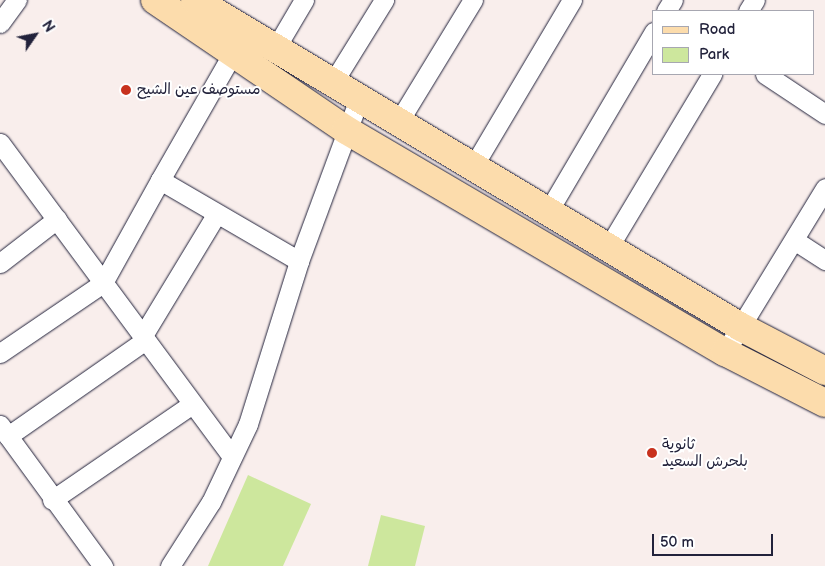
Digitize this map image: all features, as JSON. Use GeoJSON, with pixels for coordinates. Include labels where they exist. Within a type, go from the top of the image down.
{"type":"FeatureCollection","features":[{"type":"Feature","properties":{"kind":"main road"},"geometry":{"type":"LineString","coordinates":[[155,0],[234,51],[346,130],[725,352],[825,403]]}},
{"type":"Feature","properties":{"kind":"main road"},"geometry":{"type":"LineString","coordinates":[[212,4],[275,49],[332,84],[474,165],[741,327],[825,372]]}},
{"type":"Feature","properties":{"kind":"street"},"geometry":{"type":"LineString","coordinates":[[0,23],[17,0]]}},
{"type":"Feature","properties":{"kind":"street"},"geometry":{"type":"LineString","coordinates":[[275,49],[304,0]]}},
{"type":"Feature","properties":{"kind":"street"},"geometry":{"type":"LineString","coordinates":[[332,84],[384,0]]}},
{"type":"Feature","properties":{"kind":"street"},"geometry":{"type":"LineString","coordinates":[[399,121],[473,0]]}},
{"type":"Feature","properties":{"kind":"street"},"geometry":{"type":"LineString","coordinates":[[474,165],[572,0]]}},
{"type":"Feature","properties":{"kind":"street"},"geometry":{"type":"LineString","coordinates":[[549,210],[652,35]]}},
{"type":"Feature","properties":{"kind":"street"},"geometry":{"type":"LineString","coordinates":[[0,353],[103,283],[234,51]]}},
{"type":"Feature","properties":{"kind":"street"},"geometry":{"type":"LineString","coordinates":[[608,248],[711,75]]}},
{"type":"Feature","properties":{"kind":"street"},"geometry":{"type":"LineString","coordinates":[[766,75],[825,114]]}},
{"type":"Feature","properties":{"kind":"street"},"geometry":{"type":"LineString","coordinates":[[170,566],[211,502],[248,424],[299,261],[359,99]]}},
{"type":"Feature","properties":{"kind":"street"},"geometry":{"type":"LineString","coordinates":[[0,143],[6,165],[57,219],[143,339],[232,456]]}},
{"type":"Feature","properties":{"kind":"street"},"geometry":{"type":"LineString","coordinates":[[160,180],[216,215],[299,261]]}},
{"type":"Feature","properties":{"kind":"street"},"geometry":{"type":"LineString","coordinates":[[725,352],[825,188]]}},
{"type":"Feature","properties":{"kind":"street"},"geometry":{"type":"LineString","coordinates":[[103,566],[52,500],[4,430],[143,339],[216,215]]}},
{"type":"Feature","properties":{"kind":"street"},"geometry":{"type":"LineString","coordinates":[[0,263],[57,219]]}},
{"type":"Feature","properties":{"kind":"street"},"geometry":{"type":"LineString","coordinates":[[794,240],[825,260]]}},
{"type":"Feature","properties":{"kind":"street"},"geometry":{"type":"LineString","coordinates":[[52,500],[192,405]]}},
{"type":"Feature","properties":{"kind":"green space"},"geometry":{"type":"Polygon","coordinates":[[[248,475],[311,504],[283,566],[208,566],[248,475]]]}},
{"type":"Feature","properties":{"kind":"green space"},"geometry":{"type":"Polygon","coordinates":[[[381,515],[425,526],[415,566],[368,566],[381,515]]]}},
{"type":"Feature","properties":{"kind":"place","name":"مستوصف عين الشيح"},"geometry":{"type":"Point","coordinates":[126,90]}},
{"type":"Feature","properties":{"kind":"place","name":"ثانوية بلحرش السعيد"},"geometry":{"type":"Point","coordinates":[652,453]}}]}
